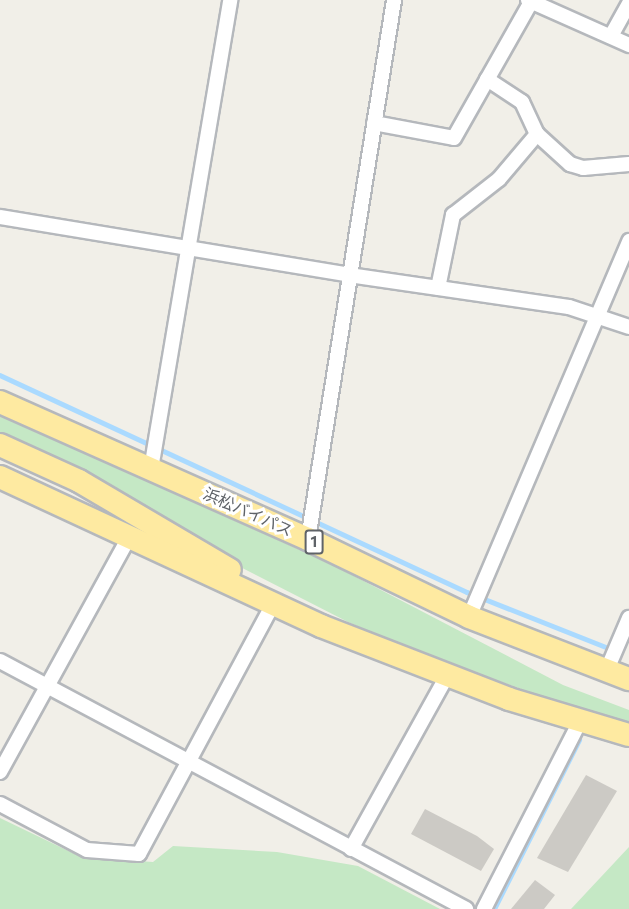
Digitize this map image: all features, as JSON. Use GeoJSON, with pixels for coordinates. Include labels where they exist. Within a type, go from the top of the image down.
{"type":"FeatureCollection","features":[{"type":"Feature","properties":{"kind":"highway","name":"浜松バイパス"},"geometry":{"type":"LineString","coordinates":[[0,402],[152,463],[606,672],[629,679]]}},
{"type":"Feature","properties":{"kind":"highway"},"geometry":{"type":"LineString","coordinates":[[0,445],[79,481],[270,592],[321,626]]}},
{"type":"Feature","properties":{"kind":"highway"},"geometry":{"type":"LineString","coordinates":[[0,477],[321,626],[509,699],[629,735]]}},
{"type":"Feature","properties":{"kind":"street"},"geometry":{"type":"LineString","coordinates":[[152,463],[230,0]]}},
{"type":"Feature","properties":{"kind":"street"},"geometry":{"type":"LineString","coordinates":[[309,535],[394,0]]}},
{"type":"Feature","properties":{"kind":"street"},"geometry":{"type":"LineString","coordinates":[[374,123],[454,138],[529,1],[629,45]]}},
{"type":"Feature","properties":{"kind":"street"},"geometry":{"type":"LineString","coordinates":[[611,36],[629,4]]}},
{"type":"Feature","properties":{"kind":"street"},"geometry":{"type":"LineString","coordinates":[[487,79],[522,102],[537,134],[570,164],[584,168],[629,164]]}},
{"type":"Feature","properties":{"kind":"street"},"geometry":{"type":"LineString","coordinates":[[438,288],[453,215],[499,179],[537,134]]}},
{"type":"Feature","properties":{"kind":"street"},"geometry":{"type":"LineString","coordinates":[[0,217],[349,275],[569,307],[629,327]]}},
{"type":"Feature","properties":{"kind":"street"},"geometry":{"type":"LineString","coordinates":[[472,611],[629,241]]}},
{"type":"Feature","properties":{"kind":"street"},"geometry":{"type":"LineString","coordinates":[[0,772],[129,537]]}},
{"type":"Feature","properties":{"kind":"street"},"geometry":{"type":"LineString","coordinates":[[0,804],[87,850],[139,854],[273,604]]}},
{"type":"Feature","properties":{"kind":"street"},"geometry":{"type":"LineString","coordinates":[[606,672],[629,618]]}},
{"type":"Feature","properties":{"kind":"street"},"geometry":{"type":"LineString","coordinates":[[0,661],[466,909]]}},
{"type":"Feature","properties":{"kind":"street"},"geometry":{"type":"LineString","coordinates":[[351,849],[447,676]]}},
{"type":"Feature","properties":{"kind":"street"},"geometry":{"type":"LineString","coordinates":[[484,909],[580,722]]}},
{"type":"Feature","properties":{"kind":"green space"},"geometry":{"type":"Polygon","coordinates":[[[0,415],[331,564],[563,685],[629,710],[629,724],[535,694],[418,652],[348,622],[207,550],[0,435],[0,415]]]}},
{"type":"Feature","properties":{"kind":"green space"},"geometry":{"type":"Polygon","coordinates":[[[0,818],[81,857],[153,862],[173,846],[277,852],[358,866],[440,909],[0,909],[0,818]]]}},
{"type":"Feature","properties":{"kind":"green space"},"geometry":{"type":"Polygon","coordinates":[[[629,847],[629,909],[571,909],[629,847]]]}},
{"type":"Feature","properties":{"kind":"building"},"geometry":{"type":"Polygon","coordinates":[[[586,775],[617,791],[568,872],[537,858],[586,775]]]}},
{"type":"Feature","properties":{"kind":"building"},"geometry":{"type":"Polygon","coordinates":[[[425,809],[477,836],[494,849],[481,871],[411,834],[425,809]]]}},
{"type":"Feature","properties":{"kind":"building"},"geometry":{"type":"Polygon","coordinates":[[[535,880],[555,895],[544,909],[511,909],[535,880]]]}},
{"type":"Feature","properties":{"kind":"waterway"},"geometry":{"type":"LineString","coordinates":[[0,375],[467,592],[611,649]]}},
{"type":"Feature","properties":{"kind":"waterway"},"geometry":{"type":"LineString","coordinates":[[494,909],[579,740]]}}]}
